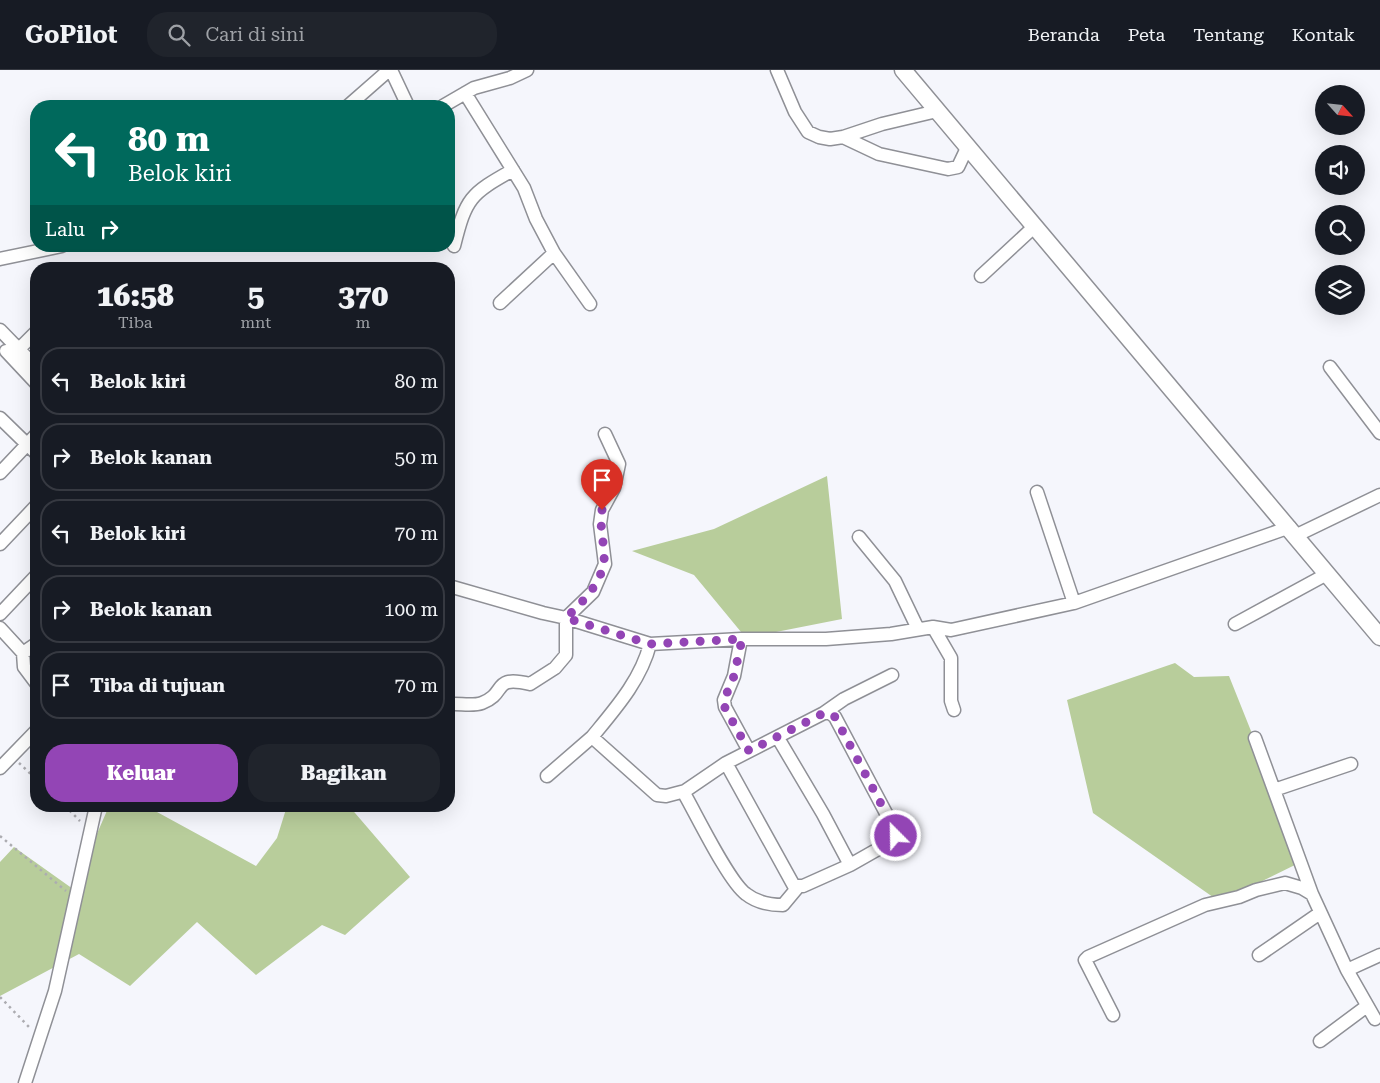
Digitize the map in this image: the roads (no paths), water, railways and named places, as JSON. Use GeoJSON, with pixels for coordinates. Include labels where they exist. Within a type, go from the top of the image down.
{"type":"FeatureCollection","features":[{"type":"Feature","properties":{"kind":"main road"},"geometry":{"type":"LineString","coordinates":[[908,76],[1380,637]]}},
{"type":"Feature","properties":{"kind":"street"},"geometry":{"type":"LineString","coordinates":[[355,100],[390,70],[405,100]]}},
{"type":"Feature","properties":{"kind":"street"},"geometry":{"type":"LineString","coordinates":[[453,100],[485,84],[510,78],[527,70]]}},
{"type":"Feature","properties":{"kind":"street"},"geometry":{"type":"LineString","coordinates":[[777,70],[795,112],[812,136],[830,139],[843,137],[935,108]]}},
{"type":"Feature","properties":{"kind":"street"},"geometry":{"type":"LineString","coordinates":[[465,93],[530,199],[536,219],[554,254],[590,304]]}},
{"type":"Feature","properties":{"kind":"street"},"geometry":{"type":"LineString","coordinates":[[843,137],[879,154],[948,169],[958,167],[967,148]]}},
{"type":"Feature","properties":{"kind":"street"},"geometry":{"type":"LineString","coordinates":[[455,242],[460,224],[471,198],[485,186],[513,170]]}},
{"type":"Feature","properties":{"kind":"street"},"geometry":{"type":"LineString","coordinates":[[981,276],[1035,226]]}},
{"type":"Feature","properties":{"kind":"street"},"geometry":{"type":"LineString","coordinates":[[0,259],[33,252]]}},
{"type":"Feature","properties":{"kind":"street"},"geometry":{"type":"LineString","coordinates":[[500,304],[554,254]]}},
{"type":"Feature","properties":{"kind":"street"},"geometry":{"type":"LineString","coordinates":[[0,330],[30,375]]}},
{"type":"Feature","properties":{"kind":"street"},"geometry":{"type":"LineString","coordinates":[[12,350],[30,336]]}},
{"type":"Feature","properties":{"kind":"street"},"geometry":{"type":"LineString","coordinates":[[12,350],[30,363]]}},
{"type":"Feature","properties":{"kind":"street"},"geometry":{"type":"LineString","coordinates":[[1330,366],[1380,433]]}},
{"type":"Feature","properties":{"kind":"street"},"geometry":{"type":"LineString","coordinates":[[0,418],[30,442]]}},
{"type":"Feature","properties":{"kind":"street"},"geometry":{"type":"LineString","coordinates":[[455,704],[480,704],[487,701],[506,682],[512,680],[530,684],[555,668],[566,655],[566,618],[592,592],[605,564],[601,517],[602,510],[614,488],[619,464],[605,434]]}},
{"type":"Feature","properties":{"kind":"street"},"geometry":{"type":"LineString","coordinates":[[0,473],[30,447]]}},
{"type":"Feature","properties":{"kind":"street"},"geometry":{"type":"LineString","coordinates":[[1037,492],[1074,603]]}},
{"type":"Feature","properties":{"kind":"street"},"geometry":{"type":"LineString","coordinates":[[455,588],[566,618],[650,644],[742,639],[826,639],[891,634],[933,627],[951,630],[1074,603],[1292,532],[1380,496]]}},
{"type":"Feature","properties":{"kind":"street"},"geometry":{"type":"LineString","coordinates":[[0,544],[30,512]]}},
{"type":"Feature","properties":{"kind":"street"},"geometry":{"type":"LineString","coordinates":[[859,537],[895,581],[918,629]]}},
{"type":"Feature","properties":{"kind":"street"},"geometry":{"type":"LineString","coordinates":[[1235,624],[1327,574]]}},
{"type":"Feature","properties":{"kind":"street"},"geometry":{"type":"LineString","coordinates":[[0,614],[30,582]]}},
{"type":"Feature","properties":{"kind":"street"},"geometry":{"type":"LineString","coordinates":[[933,627],[951,658],[951,701],[954,710]]}},
{"type":"Feature","properties":{"kind":"street"},"geometry":{"type":"LineString","coordinates":[[0,628],[23,653],[24,667],[30,676]]}},
{"type":"Feature","properties":{"kind":"street"},"geometry":{"type":"LineString","coordinates":[[742,639],[734,676],[724,700],[725,708],[749,751]]}},
{"type":"Feature","properties":{"kind":"street"},"geometry":{"type":"LineString","coordinates":[[547,776],[592,737],[625,697],[646,660],[650,644]]}},
{"type":"Feature","properties":{"kind":"street"},"geometry":{"type":"LineString","coordinates":[[23,653],[30,648]]}},
{"type":"Feature","properties":{"kind":"street"},"geometry":{"type":"LineString","coordinates":[[592,737],[657,795],[666,796],[685,791],[726,763],[778,738],[824,713],[844,699],[892,675]]}},
{"type":"Feature","properties":{"kind":"street"},"geometry":{"type":"LineString","coordinates":[[685,791],[685,795],[732,878],[746,894],[773,905],[783,905],[798,887],[850,864],[894,840],[896,832],[835,717],[830,713],[824,713]]}},
{"type":"Feature","properties":{"kind":"street"},"geometry":{"type":"LineString","coordinates":[[0,768],[30,737]]}},
{"type":"Feature","properties":{"kind":"street"},"geometry":{"type":"LineString","coordinates":[[778,738],[850,864]]}},
{"type":"Feature","properties":{"kind":"street"},"geometry":{"type":"LineString","coordinates":[[1255,738],[1320,913],[1346,970],[1375,1019]]}},
{"type":"Feature","properties":{"kind":"street"},"geometry":{"type":"LineString","coordinates":[[726,763],[794,886],[798,887]]}},
{"type":"Feature","properties":{"kind":"street"},"geometry":{"type":"LineString","coordinates":[[1274,790],[1351,764]]}},
{"type":"Feature","properties":{"kind":"street"},"geometry":{"type":"LineString","coordinates":[[25,1083],[55,991],[94,812]]}},
{"type":"Feature","properties":{"kind":"street"},"geometry":{"type":"LineString","coordinates":[[1113,1014],[1085,960],[1088,957],[1205,904],[1239,897],[1256,890],[1285,883],[1302,888],[1312,894]]}},
{"type":"Feature","properties":{"kind":"street"},"geometry":{"type":"LineString","coordinates":[[1259,955],[1320,913]]}},
{"type":"Feature","properties":{"kind":"street"},"geometry":{"type":"LineString","coordinates":[[1346,970],[1380,955]]}},
{"type":"Feature","properties":{"kind":"street"},"geometry":{"type":"LineString","coordinates":[[1320,1041],[1367,1006]]}}]}
